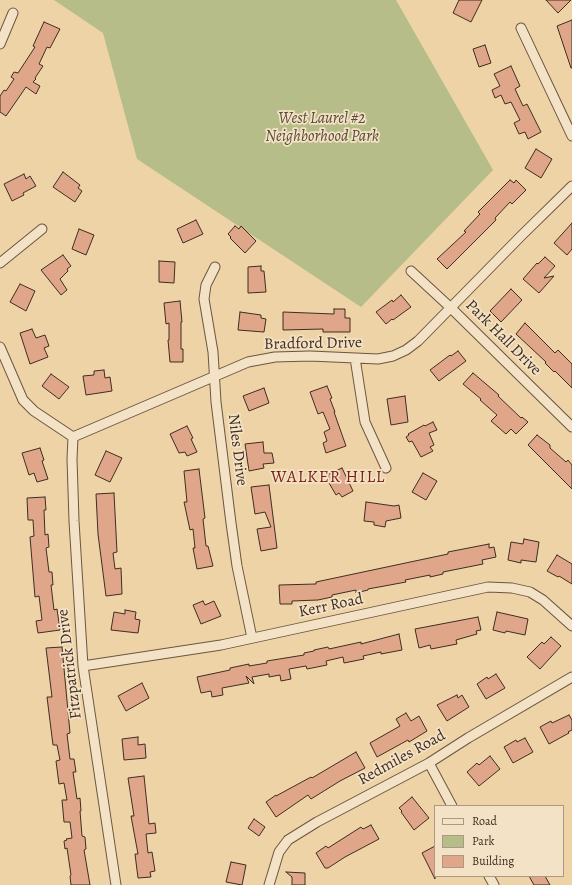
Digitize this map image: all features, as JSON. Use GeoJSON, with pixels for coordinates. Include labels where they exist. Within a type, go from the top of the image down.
{"type":"FeatureCollection","features":[{"type":"Feature","properties":{"kind":"street"},"geometry":{"type":"LineString","coordinates":[[0,44],[13,13]]}},
{"type":"Feature","properties":{"kind":"street"},"geometry":{"type":"LineString","coordinates":[[521,28],[572,136]]}},
{"type":"Feature","properties":{"kind":"street","name":"Bradford Drive"},"geometry":{"type":"LineString","coordinates":[[73,437],[248,362],[265,358],[310,356],[378,358],[387,357],[406,350],[418,341],[572,186]]}},
{"type":"Feature","properties":{"kind":"street"},"geometry":{"type":"LineString","coordinates":[[0,263],[42,229]]}},
{"type":"Feature","properties":{"kind":"street","name":"Niles Drive"},"geometry":{"type":"LineString","coordinates":[[215,267],[204,293],[213,352],[214,377],[231,523],[237,566],[252,638]]}},
{"type":"Feature","properties":{"kind":"street","name":"Park Hall Drive"},"geometry":{"type":"LineString","coordinates":[[411,271],[451,308],[572,427]]}},
{"type":"Feature","properties":{"kind":"street"},"geometry":{"type":"LineString","coordinates":[[0,347],[23,400],[34,411],[73,437]]}},
{"type":"Feature","properties":{"kind":"street"},"geometry":{"type":"LineString","coordinates":[[355,358],[365,422],[386,468]]}},
{"type":"Feature","properties":{"kind":"street","name":"Fitzpatrick Drive"},"geometry":{"type":"LineString","coordinates":[[73,437],[72,459],[74,521],[83,666],[116,885]]}},
{"type":"Feature","properties":{"kind":"street","name":"Kerr Road"},"geometry":{"type":"LineString","coordinates":[[83,666],[209,647],[488,588],[502,587],[521,589],[536,596],[572,626]]}},
{"type":"Feature","properties":{"kind":"street","name":"Redmiles Road"},"geometry":{"type":"LineString","coordinates":[[269,885],[279,852],[288,840],[323,818],[429,763],[468,738],[572,677]]}},
{"type":"Feature","properties":{"kind":"street"},"geometry":{"type":"LineString","coordinates":[[429,763],[451,805]]}},
{"type":"Feature","properties":{"kind":"green space","name":"West Laurel #2 Neighborhood Park"},"geometry":{"type":"Polygon","coordinates":[[[54,0],[396,0],[493,170],[361,307],[137,159],[103,33],[54,0]]]}},
{"type":"Feature","properties":{"kind":"building"},"geometry":{"type":"Polygon","coordinates":[[[459,0],[482,0],[471,22],[453,13],[459,0]]]}},
{"type":"Feature","properties":{"kind":"building"},"geometry":{"type":"Polygon","coordinates":[[[546,0],[571,0],[558,13],[546,0]]]}},
{"type":"Feature","properties":{"kind":"building"},"geometry":{"type":"Polygon","coordinates":[[[572,20],[572,68],[571,68],[557,26],[572,20]]]}},
{"type":"Feature","properties":{"kind":"building"},"geometry":{"type":"Polygon","coordinates":[[[44,22],[60,29],[50,48],[47,47],[39,64],[43,66],[33,82],[40,86],[36,94],[26,87],[6,116],[0,112],[0,96],[4,90],[6,91],[14,79],[11,77],[14,72],[18,73],[35,47],[33,46],[44,22]]]}},
{"type":"Feature","properties":{"kind":"building"},"geometry":{"type":"Polygon","coordinates":[[[485,45],[491,63],[479,67],[473,49],[485,45]]]}},
{"type":"Feature","properties":{"kind":"building"},"geometry":{"type":"Polygon","coordinates":[[[511,66],[520,86],[515,89],[523,106],[527,104],[541,132],[528,139],[525,132],[519,134],[514,123],[520,120],[511,102],[505,104],[501,95],[495,98],[492,90],[500,86],[494,74],[511,66]]]}},
{"type":"Feature","properties":{"kind":"building"},"geometry":{"type":"Polygon","coordinates":[[[536,149],[552,159],[541,178],[525,168],[536,149]]]}},
{"type":"Feature","properties":{"kind":"building"},"geometry":{"type":"Polygon","coordinates":[[[63,172],[80,185],[78,188],[82,191],[75,202],[53,187],[63,172]]]}},
{"type":"Feature","properties":{"kind":"building"},"geometry":{"type":"Polygon","coordinates":[[[24,174],[26,179],[30,176],[36,186],[23,193],[24,195],[12,201],[4,184],[24,174]]]}},
{"type":"Feature","properties":{"kind":"building"},"geometry":{"type":"Polygon","coordinates":[[[510,180],[514,183],[516,180],[526,190],[512,204],[510,202],[495,218],[496,220],[447,269],[437,259],[466,232],[464,231],[480,214],[478,212],[510,180]]]}},
{"type":"Feature","properties":{"kind":"building"},"geometry":{"type":"Polygon","coordinates":[[[196,220],[203,234],[183,243],[177,229],[196,220]]]}},
{"type":"Feature","properties":{"kind":"building"},"geometry":{"type":"Polygon","coordinates":[[[572,223],[572,249],[567,255],[554,243],[572,223]]]}},
{"type":"Feature","properties":{"kind":"building"},"geometry":{"type":"Polygon","coordinates":[[[235,226],[239,229],[241,226],[256,241],[245,253],[228,234],[235,226]]]}},
{"type":"Feature","properties":{"kind":"building"},"geometry":{"type":"Polygon","coordinates":[[[79,229],[94,235],[86,255],[72,249],[79,229]]]}},
{"type":"Feature","properties":{"kind":"building"},"geometry":{"type":"Polygon","coordinates":[[[63,255],[71,266],[60,279],[67,290],[61,295],[41,270],[63,255]]]}},
{"type":"Feature","properties":{"kind":"building"},"geometry":{"type":"Polygon","coordinates":[[[545,257],[555,266],[544,278],[554,276],[539,293],[523,279],[537,263],[538,264],[545,257]]]}},
{"type":"Feature","properties":{"kind":"building"},"geometry":{"type":"Polygon","coordinates":[[[159,261],[175,262],[174,283],[159,282],[159,261]]]}},
{"type":"Feature","properties":{"kind":"building"},"geometry":{"type":"Polygon","coordinates":[[[261,266],[261,271],[264,271],[266,292],[248,293],[248,267],[261,266]]]}},
{"type":"Feature","properties":{"kind":"building"},"geometry":{"type":"Polygon","coordinates":[[[20,284],[35,291],[26,311],[10,302],[20,284]]]}},
{"type":"Feature","properties":{"kind":"building"},"geometry":{"type":"Polygon","coordinates":[[[511,289],[522,300],[501,322],[490,311],[511,289]]]}},
{"type":"Feature","properties":{"kind":"building"},"geometry":{"type":"Polygon","coordinates":[[[401,295],[411,307],[386,324],[376,312],[392,300],[393,302],[401,295]]]}},
{"type":"Feature","properties":{"kind":"building"},"geometry":{"type":"Polygon","coordinates":[[[180,301],[182,322],[181,349],[183,349],[183,362],[170,362],[168,340],[169,323],[166,324],[164,303],[180,301]]]}},
{"type":"Feature","properties":{"kind":"building"},"geometry":{"type":"Polygon","coordinates":[[[334,309],[345,309],[345,318],[350,318],[350,332],[323,332],[323,329],[283,330],[283,312],[334,314],[334,309]]]}},
{"type":"Feature","properties":{"kind":"building"},"geometry":{"type":"Polygon","coordinates":[[[240,312],[261,315],[261,318],[266,319],[264,332],[238,330],[240,312]]]}},
{"type":"Feature","properties":{"kind":"building"},"geometry":{"type":"Polygon","coordinates":[[[525,323],[555,353],[558,350],[572,364],[572,388],[516,334],[525,323]]]}},
{"type":"Feature","properties":{"kind":"building"},"geometry":{"type":"Polygon","coordinates":[[[32,329],[36,338],[45,335],[49,346],[44,348],[48,357],[30,364],[20,333],[32,329]]]}},
{"type":"Feature","properties":{"kind":"building"},"geometry":{"type":"Polygon","coordinates":[[[458,351],[466,361],[439,381],[430,370],[458,351]]]}},
{"type":"Feature","properties":{"kind":"building"},"geometry":{"type":"Polygon","coordinates":[[[104,370],[105,378],[110,377],[112,391],[86,395],[83,376],[94,375],[94,371],[104,370]]]}},
{"type":"Feature","properties":{"kind":"building"},"geometry":{"type":"Polygon","coordinates":[[[473,373],[499,395],[498,396],[521,418],[522,417],[528,422],[516,434],[511,429],[506,434],[491,421],[497,415],[463,384],[473,373]]]}},
{"type":"Feature","properties":{"kind":"building"},"geometry":{"type":"Polygon","coordinates":[[[51,374],[69,387],[59,399],[42,386],[51,374]]]}},
{"type":"Feature","properties":{"kind":"building"},"geometry":{"type":"Polygon","coordinates":[[[327,386],[346,446],[326,453],[323,443],[327,441],[324,432],[330,429],[323,412],[318,414],[310,392],[327,386]]]}},
{"type":"Feature","properties":{"kind":"building"},"geometry":{"type":"Polygon","coordinates":[[[264,388],[269,403],[249,411],[243,396],[264,388]]]}},
{"type":"Feature","properties":{"kind":"building"},"geometry":{"type":"Polygon","coordinates":[[[405,396],[408,422],[391,425],[387,399],[405,396]]]}},
{"type":"Feature","properties":{"kind":"building"},"geometry":{"type":"Polygon","coordinates":[[[433,422],[437,430],[429,433],[434,445],[430,447],[433,451],[421,457],[412,441],[409,442],[406,437],[409,435],[408,434],[424,425],[425,426],[433,422]]]}},
{"type":"Feature","properties":{"kind":"building"},"geometry":{"type":"Polygon","coordinates":[[[187,426],[193,438],[191,439],[197,452],[187,456],[185,452],[179,453],[170,434],[187,426]]]}},
{"type":"Feature","properties":{"kind":"building"},"geometry":{"type":"Polygon","coordinates":[[[537,435],[550,445],[550,448],[566,462],[568,460],[572,465],[572,489],[528,445],[537,435]]]}},
{"type":"Feature","properties":{"kind":"building"},"geometry":{"type":"Polygon","coordinates":[[[263,442],[264,453],[272,453],[274,463],[263,464],[264,468],[249,471],[245,444],[263,442]]]}},
{"type":"Feature","properties":{"kind":"building"},"geometry":{"type":"Polygon","coordinates":[[[40,448],[44,460],[42,461],[48,479],[37,482],[34,473],[29,475],[22,453],[40,448]]]}},
{"type":"Feature","properties":{"kind":"building"},"geometry":{"type":"Polygon","coordinates":[[[106,451],[122,458],[110,482],[95,475],[106,451]]]}},
{"type":"Feature","properties":{"kind":"building"},"geometry":{"type":"Polygon","coordinates":[[[342,468],[353,491],[342,497],[339,493],[336,495],[325,476],[342,468]]]}},
{"type":"Feature","properties":{"kind":"building"},"geometry":{"type":"Polygon","coordinates":[[[199,469],[205,518],[203,519],[206,546],[208,546],[213,566],[197,569],[193,548],[195,548],[193,529],[190,530],[184,502],[187,502],[184,471],[199,469]]]}},
{"type":"Feature","properties":{"kind":"building"},"geometry":{"type":"Polygon","coordinates":[[[423,473],[437,481],[426,500],[412,492],[423,473]]]}},
{"type":"Feature","properties":{"kind":"building"},"geometry":{"type":"Polygon","coordinates":[[[269,485],[277,548],[261,551],[257,529],[271,527],[265,512],[255,514],[251,487],[269,485]]]}},
{"type":"Feature","properties":{"kind":"building"},"geometry":{"type":"Polygon","coordinates":[[[114,493],[117,552],[113,553],[115,569],[121,568],[122,594],[106,596],[98,534],[96,494],[114,493]]]}},
{"type":"Feature","properties":{"kind":"building"},"geometry":{"type":"Polygon","coordinates":[[[45,497],[45,535],[48,534],[49,547],[46,548],[49,572],[52,572],[53,585],[51,585],[54,610],[57,609],[60,630],[38,633],[36,621],[42,620],[39,596],[35,597],[30,537],[34,536],[33,520],[28,520],[27,498],[45,497]]]}},
{"type":"Feature","properties":{"kind":"building"},"geometry":{"type":"Polygon","coordinates":[[[366,502],[394,506],[399,505],[401,518],[386,521],[385,527],[374,525],[374,522],[364,521],[366,502]]]}},
{"type":"Feature","properties":{"kind":"building"},"geometry":{"type":"Polygon","coordinates":[[[524,539],[539,542],[536,562],[521,560],[521,563],[508,560],[511,542],[523,544],[524,539]]]}},
{"type":"Feature","properties":{"kind":"building"},"geometry":{"type":"Polygon","coordinates":[[[489,544],[489,548],[494,547],[496,557],[482,560],[483,564],[443,572],[443,574],[430,577],[430,575],[405,580],[406,582],[368,589],[356,593],[356,590],[332,595],[332,597],[318,600],[292,601],[292,604],[280,604],[279,585],[316,584],[316,582],[489,544]]]}},
{"type":"Feature","properties":{"kind":"building"},"geometry":{"type":"Polygon","coordinates":[[[557,555],[572,564],[572,584],[547,571],[557,555]]]}},
{"type":"Feature","properties":{"kind":"building"},"geometry":{"type":"Polygon","coordinates":[[[203,601],[205,605],[214,601],[221,616],[201,624],[193,605],[203,601]]]}},
{"type":"Feature","properties":{"kind":"building"},"geometry":{"type":"Polygon","coordinates":[[[125,610],[136,612],[135,619],[140,620],[138,633],[111,630],[114,612],[125,614],[125,610]]]}},
{"type":"Feature","properties":{"kind":"building"},"geometry":{"type":"Polygon","coordinates":[[[497,612],[528,619],[525,635],[493,630],[497,612]]]}},
{"type":"Feature","properties":{"kind":"building"},"geometry":{"type":"Polygon","coordinates":[[[478,617],[481,630],[476,631],[477,634],[456,640],[457,644],[431,649],[430,645],[419,648],[415,629],[478,617]]]}},
{"type":"Feature","properties":{"kind":"building"},"geometry":{"type":"Polygon","coordinates":[[[399,634],[402,650],[381,654],[381,652],[363,656],[364,659],[344,663],[343,657],[326,661],[327,665],[307,669],[306,666],[289,669],[291,679],[281,681],[280,675],[269,677],[269,674],[252,677],[254,684],[246,676],[249,683],[222,688],[223,695],[212,697],[211,691],[201,693],[197,677],[230,670],[230,668],[249,664],[249,666],[267,663],[267,661],[304,655],[304,653],[328,647],[329,649],[361,642],[361,644],[399,634]]]}},
{"type":"Feature","properties":{"kind":"building"},"geometry":{"type":"Polygon","coordinates":[[[551,637],[561,646],[540,669],[527,657],[542,642],[544,644],[551,637]]]}},
{"type":"Feature","properties":{"kind":"building"},"geometry":{"type":"Polygon","coordinates":[[[62,647],[70,733],[67,734],[70,759],[74,759],[76,772],[73,772],[77,799],[80,798],[82,836],[85,837],[86,849],[84,850],[90,885],[71,885],[67,848],[65,849],[64,841],[72,838],[70,822],[64,822],[62,800],[67,800],[64,783],[59,784],[56,761],[60,760],[57,745],[53,745],[47,697],[52,697],[46,648],[62,647]]]}},
{"type":"Feature","properties":{"kind":"building"},"geometry":{"type":"Polygon","coordinates":[[[496,674],[505,688],[486,699],[477,684],[487,677],[488,679],[496,674]]]}},
{"type":"Feature","properties":{"kind":"building"},"geometry":{"type":"Polygon","coordinates":[[[142,683],[149,698],[126,711],[118,696],[142,683]]]}},
{"type":"Feature","properties":{"kind":"building"},"geometry":{"type":"Polygon","coordinates":[[[457,695],[458,698],[462,695],[469,707],[447,721],[437,705],[457,695]]]}},
{"type":"Feature","properties":{"kind":"building"},"geometry":{"type":"Polygon","coordinates":[[[406,713],[411,721],[419,716],[427,731],[409,742],[408,740],[377,757],[370,743],[400,726],[396,719],[406,713]]]}},
{"type":"Feature","properties":{"kind":"building"},"geometry":{"type":"Polygon","coordinates":[[[569,715],[572,720],[572,730],[549,744],[540,727],[551,721],[552,723],[569,715]]]}},
{"type":"Feature","properties":{"kind":"building"},"geometry":{"type":"Polygon","coordinates":[[[138,737],[138,745],[145,744],[146,758],[124,760],[122,739],[138,737]]]}},
{"type":"Feature","properties":{"kind":"building"},"geometry":{"type":"Polygon","coordinates":[[[525,738],[533,752],[513,763],[504,747],[516,740],[517,742],[525,738]]]}},
{"type":"Feature","properties":{"kind":"building"},"geometry":{"type":"Polygon","coordinates":[[[356,752],[365,768],[311,799],[308,795],[276,817],[266,802],[276,795],[311,777],[312,778],[356,752]]]}},
{"type":"Feature","properties":{"kind":"building"},"geometry":{"type":"Polygon","coordinates":[[[490,756],[500,769],[479,786],[467,772],[477,763],[479,765],[490,756]]]}},
{"type":"Feature","properties":{"kind":"building"},"geometry":{"type":"Polygon","coordinates":[[[144,776],[149,824],[155,823],[156,833],[146,834],[148,853],[152,852],[155,871],[150,872],[151,877],[138,878],[135,854],[138,854],[131,816],[134,816],[128,778],[144,776]]]}},
{"type":"Feature","properties":{"kind":"building"},"geometry":{"type":"Polygon","coordinates":[[[412,797],[429,818],[414,830],[399,808],[412,797]]]}},
{"type":"Feature","properties":{"kind":"building"},"geometry":{"type":"Polygon","coordinates":[[[254,819],[265,827],[259,836],[248,828],[254,819]]]}},
{"type":"Feature","properties":{"kind":"building"},"geometry":{"type":"Polygon","coordinates":[[[371,825],[379,839],[328,868],[325,868],[316,853],[326,846],[328,848],[361,827],[363,829],[371,825]]]}},
{"type":"Feature","properties":{"kind":"building"},"geometry":{"type":"Polygon","coordinates":[[[434,847],[434,877],[422,853],[434,847]]]}},
{"type":"Feature","properties":{"kind":"building"},"geometry":{"type":"Polygon","coordinates":[[[231,862],[246,865],[242,885],[226,882],[231,862]]]}},
{"type":"Feature","properties":{"kind":"building"},"geometry":{"type":"Polygon","coordinates":[[[286,872],[305,873],[305,885],[292,885],[292,877],[286,872]]]}},
{"type":"Feature","properties":{"kind":"building"},"geometry":{"type":"Polygon","coordinates":[[[530,877],[546,877],[550,885],[534,885],[530,877]]]}},
{"type":"Feature","properties":{"kind":"district","name":"WALKER HILL"},"geometry":{"type":"Point","coordinates":[328,478]}}]}
